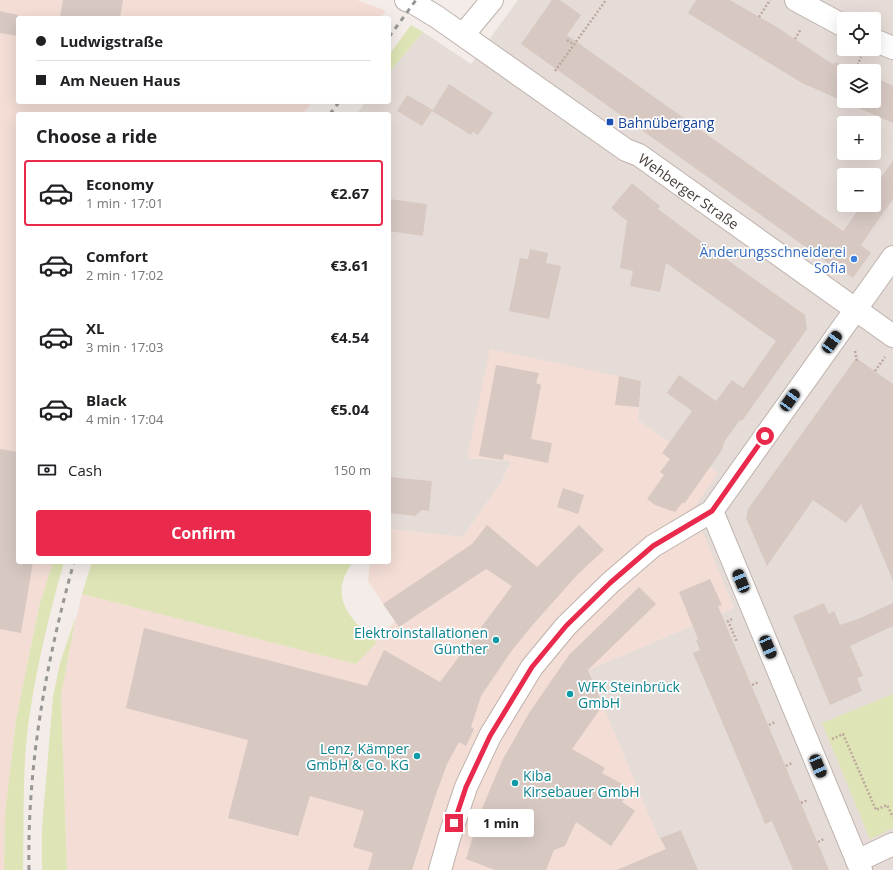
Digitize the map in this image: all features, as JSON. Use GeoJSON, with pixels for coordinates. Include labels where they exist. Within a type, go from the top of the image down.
{"type":"FeatureCollection","features":[{"type":"Feature","properties":{"kind":"street","name":"Wehberger Straße"},"geometry":{"type":"LineString","coordinates":[[406,0],[428,10],[626,150],[639,155],[893,336]]}},
{"type":"Feature","properties":{"kind":"street"},"geometry":{"type":"LineString","coordinates":[[463,35],[492,0]]}},
{"type":"Feature","properties":{"kind":"street"},"geometry":{"type":"LineString","coordinates":[[796,0],[837,22]]}},
{"type":"Feature","properties":{"kind":"street"},"geometry":{"type":"LineString","coordinates":[[881,47],[893,48]]}},
{"type":"Feature","properties":{"kind":"street"},"geometry":{"type":"LineString","coordinates":[[440,870],[450,834],[466,787],[490,736],[532,667],[566,626],[610,583],[653,546],[712,511],[893,257]]}},
{"type":"Feature","properties":{"kind":"street"},"geometry":{"type":"LineString","coordinates":[[712,511],[859,865],[893,844]]}},
{"type":"Feature","properties":{"kind":"path"},"geometry":{"type":"LineString","coordinates":[[541,91],[573,44],[606,0]]}},
{"type":"Feature","properties":{"kind":"path"},"geometry":{"type":"LineString","coordinates":[[759,17],[770,0]]}},
{"type":"Feature","properties":{"kind":"path"},"geometry":{"type":"LineString","coordinates":[[795,39],[804,24]]}},
{"type":"Feature","properties":{"kind":"path"},"geometry":{"type":"LineString","coordinates":[[567,40],[573,44]]}},
{"type":"Feature","properties":{"kind":"path"},"geometry":{"type":"LineString","coordinates":[[829,740],[843,734],[876,810],[887,805],[893,817]]}},
{"type":"Feature","properties":{"kind":"shaded area"},"geometry":{"type":"Polygon","coordinates":[[[0,0],[357,0],[386,11],[382,16],[16,16],[16,104],[310,104],[304,112],[16,112],[16,564],[52,564],[39,607],[16,720],[5,814],[4,870],[0,870],[0,0]]]}},
{"type":"Feature","properties":{"kind":"shaded area"},"geometry":{"type":"Polygon","coordinates":[[[518,0],[893,0],[893,870],[698,870],[681,830],[660,838],[659,840],[588,670],[734,608],[697,520],[666,440],[638,420],[641,381],[467,458],[511,461],[502,481],[463,537],[391,529],[391,112],[358,112],[364,104],[391,104],[391,71],[423,32],[471,64],[518,0]]]}},
{"type":"Feature","properties":{"kind":"shaded area"},"geometry":{"type":"Polygon","coordinates":[[[490,349],[641,381],[638,420],[666,440],[683,448],[718,473],[693,509],[734,608],[588,670],[659,839],[681,830],[698,870],[67,870],[61,695],[71,641],[82,594],[356,664],[395,621],[368,581],[370,564],[391,564],[391,529],[463,537],[502,481],[511,461],[467,458],[490,349]]]}},
{"type":"Feature","properties":{"kind":"green space"},"geometry":{"type":"Polygon","coordinates":[[[411,25],[423,32],[391,71],[391,52],[411,25]]]}},
{"type":"Feature","properties":{"kind":"green space"},"geometry":{"type":"Polygon","coordinates":[[[52,564],[63,564],[44,640],[29,719],[24,775],[23,870],[4,870],[5,814],[16,720],[39,607],[52,564]]]}},
{"type":"Feature","properties":{"kind":"green space"},"geometry":{"type":"Polygon","coordinates":[[[91,564],[352,564],[345,574],[342,586],[342,596],[345,606],[358,625],[377,642],[356,664],[82,594],[91,564]]]}},
{"type":"Feature","properties":{"kind":"green space"},"geometry":{"type":"Polygon","coordinates":[[[76,616],[61,695],[67,870],[42,870],[42,828],[53,697],[60,663],[76,616]]]}},
{"type":"Feature","properties":{"kind":"green space"},"geometry":{"type":"Polygon","coordinates":[[[893,694],[893,828],[870,839],[822,723],[893,694]]]}},
{"type":"Feature","properties":{"kind":"building"},"geometry":{"type":"Polygon","coordinates":[[[63,0],[123,0],[120,16],[60,16],[63,0]]]}},
{"type":"Feature","properties":{"kind":"building"},"geometry":{"type":"Polygon","coordinates":[[[552,0],[560,0],[581,15],[567,35],[843,231],[857,212],[881,212],[881,178],[893,160],[893,199],[861,245],[871,253],[853,278],[836,266],[835,268],[521,44],[552,0]]]}},
{"type":"Feature","properties":{"kind":"building"},"geometry":{"type":"Polygon","coordinates":[[[696,0],[730,0],[775,26],[834,65],[835,62],[840,64],[837,64],[837,98],[802,83],[688,13],[696,0]]]}},
{"type":"Feature","properties":{"kind":"building"},"geometry":{"type":"Polygon","coordinates":[[[0,11],[18,15],[16,16],[16,36],[0,33],[0,11]]]}},
{"type":"Feature","properties":{"kind":"building"},"geometry":{"type":"Polygon","coordinates":[[[881,80],[893,86],[893,123],[881,118],[881,116],[877,116],[859,108],[881,108],[881,80]]]}},
{"type":"Feature","properties":{"kind":"building"},"geometry":{"type":"Polygon","coordinates":[[[449,84],[493,113],[478,135],[473,132],[471,135],[432,111],[422,126],[397,111],[407,95],[433,110],[449,84]]]}},
{"type":"Feature","properties":{"kind":"building"},"geometry":{"type":"Polygon","coordinates":[[[632,183],[660,206],[658,209],[805,315],[807,329],[742,421],[740,420],[724,442],[722,450],[684,504],[683,502],[675,512],[655,505],[647,499],[664,475],[660,472],[670,459],[662,453],[692,411],[667,393],[679,375],[716,401],[732,380],[743,388],[776,341],[666,263],[660,292],[630,286],[633,271],[620,268],[627,221],[611,208],[632,183]]]}},
{"type":"Feature","properties":{"kind":"building"},"geometry":{"type":"Polygon","coordinates":[[[391,199],[427,204],[423,236],[391,231],[391,199]]]}},
{"type":"Feature","properties":{"kind":"building"},"geometry":{"type":"Polygon","coordinates":[[[530,249],[548,253],[546,263],[561,266],[549,319],[509,311],[520,258],[528,259],[530,249]]]}},
{"type":"Feature","properties":{"kind":"building"},"geometry":{"type":"Polygon","coordinates":[[[856,358],[893,384],[893,581],[861,504],[846,523],[813,500],[767,566],[746,518],[748,509],[856,358]]]}},
{"type":"Feature","properties":{"kind":"building"},"geometry":{"type":"Polygon","coordinates":[[[496,365],[539,373],[536,383],[541,385],[531,439],[552,443],[548,463],[504,454],[503,460],[479,456],[496,365]]]}},
{"type":"Feature","properties":{"kind":"building"},"geometry":{"type":"Polygon","coordinates":[[[619,376],[641,381],[639,407],[615,405],[619,376]]]}},
{"type":"Feature","properties":{"kind":"building"},"geometry":{"type":"Polygon","coordinates":[[[0,449],[16,452],[16,564],[33,564],[21,633],[0,629],[0,449]]]}},
{"type":"Feature","properties":{"kind":"building"},"geometry":{"type":"Polygon","coordinates":[[[391,477],[432,481],[429,511],[422,510],[415,516],[391,513],[391,477]]]}},
{"type":"Feature","properties":{"kind":"building"},"geometry":{"type":"Polygon","coordinates":[[[563,488],[584,495],[578,514],[557,507],[563,488]]]}},
{"type":"Feature","properties":{"kind":"building"},"geometry":{"type":"Polygon","coordinates":[[[487,525],[537,567],[579,525],[604,550],[578,574],[530,628],[510,653],[481,696],[471,727],[474,729],[466,746],[459,742],[447,764],[412,870],[368,870],[373,853],[353,847],[364,811],[310,796],[298,836],[228,818],[248,740],[126,708],[144,628],[367,686],[384,650],[440,682],[512,586],[486,569],[399,627],[383,604],[472,544],[487,525]]]}},
{"type":"Feature","properties":{"kind":"building"},"geometry":{"type":"Polygon","coordinates":[[[710,579],[722,605],[718,606],[829,870],[793,870],[772,821],[765,824],[693,653],[700,650],[696,640],[698,639],[679,592],[710,579]]]}},
{"type":"Feature","properties":{"kind":"building"},"geometry":{"type":"Polygon","coordinates":[[[639,587],[656,604],[588,670],[603,705],[572,749],[605,768],[602,773],[624,785],[629,792],[622,802],[635,811],[611,846],[576,822],[565,846],[554,850],[546,870],[495,870],[466,859],[480,814],[503,759],[529,713],[569,655],[639,587]]]}},
{"type":"Feature","properties":{"kind":"building"},"geometry":{"type":"Polygon","coordinates":[[[824,603],[829,614],[834,611],[840,625],[858,619],[893,603],[893,626],[850,646],[863,676],[857,678],[862,691],[830,705],[793,616],[824,603]]]}},
{"type":"Feature","properties":{"kind":"building"},"geometry":{"type":"Polygon","coordinates":[[[681,830],[698,870],[617,870],[666,849],[660,838],[681,830]]]}},
{"type":"Feature","properties":{"kind":"railway"},"geometry":{"type":"LineString","coordinates":[[391,34],[416,0]]}},
{"type":"Feature","properties":{"kind":"railway"},"geometry":{"type":"LineString","coordinates":[[332,112],[338,104]]}},
{"type":"Feature","properties":{"kind":"railway"},"geometry":{"type":"LineString","coordinates":[[29,870],[31,792],[40,714],[55,638],[73,564]]}},
{"type":"Feature","properties":{"kind":"place","name":"Bahnübergang"},"geometry":{"type":"Point","coordinates":[610,122]}},
{"type":"Feature","properties":{"kind":"place","name":"Änderungsschneiderei Sofia"},"geometry":{"type":"Point","coordinates":[854,259]}},
{"type":"Feature","properties":{"kind":"place","name":"Elektroinstallationen Günther"},"geometry":{"type":"Point","coordinates":[496,640]}},
{"type":"Feature","properties":{"kind":"place","name":"WFK Steinbrück GmbH"},"geometry":{"type":"Point","coordinates":[570,694]}},
{"type":"Feature","properties":{"kind":"place","name":"Lenz, Kämper GmbH & Co. KG"},"geometry":{"type":"Point","coordinates":[417,756]}},
{"type":"Feature","properties":{"kind":"place","name":"Kiba Kirsebauer GmbH"},"geometry":{"type":"Point","coordinates":[515,783]}},
{"type":"Feature","properties":{"kind":"route"},"geometry":{"type":"LineString","coordinates":[[454,823],[466,787],[490,736],[504,710],[532,667],[566,626],[610,583],[653,546],[712,511],[765,436]]}}]}
